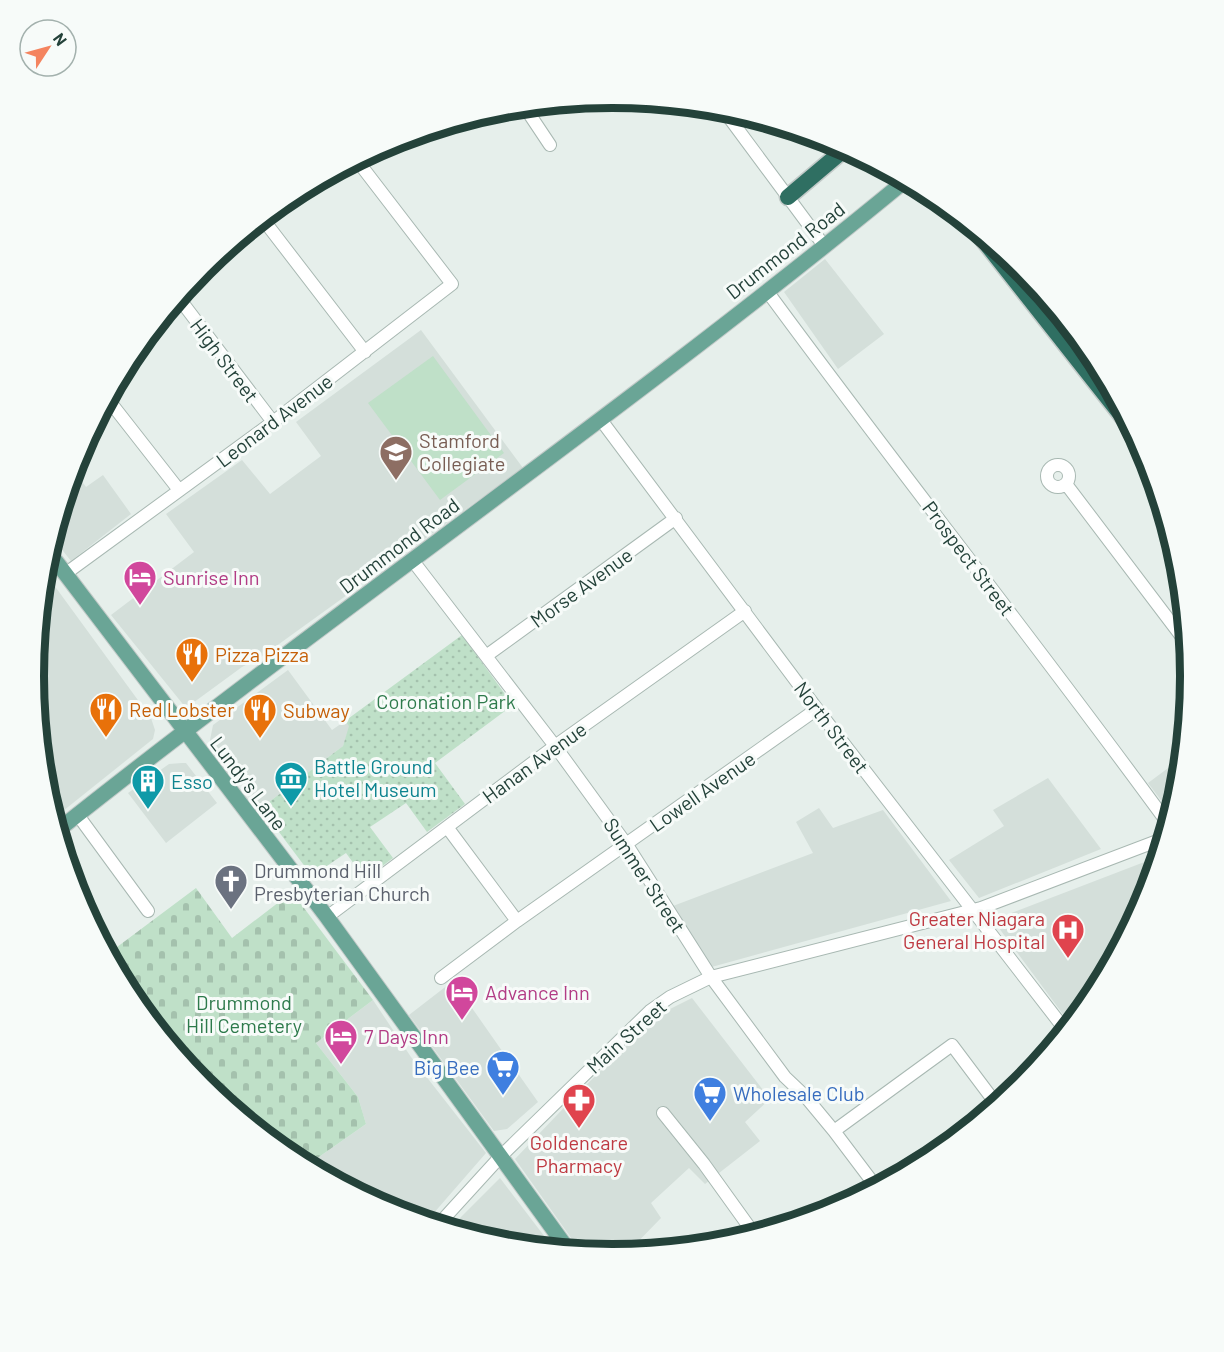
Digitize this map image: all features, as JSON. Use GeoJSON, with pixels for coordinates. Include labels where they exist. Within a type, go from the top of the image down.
{"type":"FeatureCollection","features":[{"type":"Feature","properties":{"kind":"highway"},"geometry":{"type":"LineString","coordinates":[[788,197],[839,155]]}},
{"type":"Feature","properties":{"kind":"highway"},"geometry":{"type":"LineString","coordinates":[[833,160],[841,156]]}},
{"type":"Feature","properties":{"kind":"highway"},"geometry":{"type":"LineString","coordinates":[[1000,261],[1106,395]]}},
{"type":"Feature","properties":{"kind":"main road","name":"Drummond Road"},"geometry":{"type":"LineString","coordinates":[[64,826],[601,420],[825,247],[899,186]]}},
{"type":"Feature","properties":{"kind":"main road","name":"Lundy's Lane"},"geometry":{"type":"LineString","coordinates":[[55,561],[327,917],[562,1242]]}},
{"type":"Feature","properties":{"kind":"street"},"geometry":{"type":"LineString","coordinates":[[529,113],[550,145]]}},
{"type":"Feature","properties":{"kind":"street"},"geometry":{"type":"LineString","coordinates":[[731,120],[825,247]]}},
{"type":"Feature","properties":{"kind":"street","name":"Leonard Avenue"},"geometry":{"type":"LineString","coordinates":[[65,574],[273,422],[452,284],[361,166]]}},
{"type":"Feature","properties":{"kind":"street"},"geometry":{"type":"LineString","coordinates":[[267,224],[365,352]]}},
{"type":"Feature","properties":{"kind":"street","name":"Prospect Street"},"geometry":{"type":"LineString","coordinates":[[767,291],[841,392],[1098,727],[1163,816]]}},
{"type":"Feature","properties":{"kind":"street","name":"High Street"},"geometry":{"type":"LineString","coordinates":[[183,303],[273,422]]}},
{"type":"Feature","properties":{"kind":"street"},"geometry":{"type":"LineString","coordinates":[[113,405],[179,490]]}},
{"type":"Feature","properties":{"kind":"street","name":"North Street"},"geometry":{"type":"LineString","coordinates":[[601,420],[817,709],[1061,1024]]}},
{"type":"Feature","properties":{"kind":"street"},"geometry":{"type":"LineString","coordinates":[[1066,484],[1178,632]]}},
{"type":"Feature","properties":{"kind":"street","name":"Morse Avenue"},"geometry":{"type":"LineString","coordinates":[[486,656],[676,518]]}},
{"type":"Feature","properties":{"kind":"street","name":"Summer Street"},"geometry":{"type":"LineString","coordinates":[[413,561],[627,844],[711,977],[785,1077],[805,1096],[872,1181]]}},
{"type":"Feature","properties":{"kind":"street","name":"Hanan Avenue"},"geometry":{"type":"LineString","coordinates":[[327,917],[555,746],[745,611]]}},
{"type":"Feature","properties":{"kind":"street","name":"Lowell Avenue"},"geometry":{"type":"LineString","coordinates":[[441,978],[517,921],[817,709]]}},
{"type":"Feature","properties":{"kind":"street"},"geometry":{"type":"LineString","coordinates":[[78,814],[148,911]]}},
{"type":"Feature","properties":{"kind":"street"},"geometry":{"type":"LineString","coordinates":[[447,827],[517,921]]}},
{"type":"Feature","properties":{"kind":"street","name":"Main Street"},"geometry":{"type":"LineString","coordinates":[[445,1219],[500,1157],[587,1071],[654,1008],[670,997],[711,977],[973,910],[1155,842]]}},
{"type":"Feature","properties":{"kind":"street"},"geometry":{"type":"LineString","coordinates":[[834,1131],[952,1045],[992,1098]]}},
{"type":"Feature","properties":{"kind":"street"},"geometry":{"type":"LineString","coordinates":[[663,1113],[704,1164],[750,1227]]}},
{"type":"Feature","properties":{"kind":"shaded area"},"geometry":{"type":"Polygon","coordinates":[[[825,259],[884,334],[838,369],[784,292],[825,259]]]}},
{"type":"Feature","properties":{"kind":"shaded area","name":"Stamford Collegiate"},"geometry":{"type":"Polygon","coordinates":[[[421,330],[523,468],[261,657],[242,667],[186,708],[111,615],[194,552],[166,514],[242,460],[270,494],[321,456],[296,422],[421,330]]]}},
{"type":"Feature","properties":{"kind":"shaded area"},"geometry":{"type":"Polygon","coordinates":[[[103,475],[131,514],[71,561],[59,546],[80,478],[86,487],[103,475]]]}},
{"type":"Feature","properties":{"kind":"shaded area"},"geometry":{"type":"Polygon","coordinates":[[[51,581],[151,718],[155,730],[153,739],[60,813],[48,750],[45,713],[45,639],[51,581]]]}},
{"type":"Feature","properties":{"kind":"shaded area"},"geometry":{"type":"Polygon","coordinates":[[[288,670],[332,730],[345,721],[350,726],[343,746],[261,808],[210,740],[213,725],[288,670]]]}},
{"type":"Feature","properties":{"kind":"shaded area"},"geometry":{"type":"Polygon","coordinates":[[[186,763],[217,803],[166,843],[128,793],[169,764],[186,763]]]}},
{"type":"Feature","properties":{"kind":"shaded area"},"geometry":{"type":"Polygon","coordinates":[[[1174,764],[1165,806],[1148,783],[1174,764]]]}},
{"type":"Feature","properties":{"kind":"shaded area"},"geometry":{"type":"Polygon","coordinates":[[[1048,778],[1101,849],[979,898],[949,860],[1004,826],[993,810],[1048,778]]]}},
{"type":"Feature","properties":{"kind":"shaded area"},"geometry":{"type":"Polygon","coordinates":[[[819,808],[833,828],[883,810],[951,901],[708,968],[673,906],[813,853],[796,822],[819,808]]]}},
{"type":"Feature","properties":{"kind":"shaded area","name":"Greater Niagara General Hospital"},"geometry":{"type":"Polygon","coordinates":[[[1150,860],[1122,927],[1085,992],[1066,1018],[993,920],[1150,860]]]}},
{"type":"Feature","properties":{"kind":"shaded area"},"geometry":{"type":"Polygon","coordinates":[[[453,981],[538,1102],[507,1129],[494,1131],[409,1015],[453,981]]]}},
{"type":"Feature","properties":{"kind":"shaded area"},"geometry":{"type":"Polygon","coordinates":[[[692,998],[770,1099],[745,1122],[760,1141],[705,1184],[689,1168],[651,1203],[661,1218],[636,1243],[575,1243],[515,1159],[578,1093],[664,1012],[692,998]]]}},
{"type":"Feature","properties":{"kind":"shaded area"},"geometry":{"type":"Polygon","coordinates":[[[373,1000],[411,1057],[486,1153],[432,1215],[361,1186],[315,1160],[366,1124],[358,1097],[316,1043],[373,1000]]]}},
{"type":"Feature","properties":{"kind":"shaded area"},"geometry":{"type":"Polygon","coordinates":[[[500,1178],[548,1241],[501,1234],[456,1222],[500,1178]]]}},
{"type":"Feature","properties":{"kind":"green space"},"geometry":{"type":"Polygon","coordinates":[[[433,356],[504,453],[440,500],[368,403],[433,356]]]}},
{"type":"Feature","properties":{"kind":"green space","name":"Coronation Park"},"geometry":{"type":"Polygon","coordinates":[[[462,635],[513,705],[435,763],[465,804],[427,832],[406,803],[370,827],[393,858],[365,879],[346,853],[312,876],[261,808],[343,746],[349,726],[345,721],[462,635]]]}},
{"type":"Feature","properties":{"kind":"green space","name":"Drummond Hill Cemetery"},"geometry":{"type":"Polygon","coordinates":[[[196,888],[232,938],[292,892],[373,1000],[316,1043],[358,1097],[366,1124],[315,1160],[296,1149],[237,1103],[185,1051],[139,992],[114,949],[196,888]]]}},
{"type":"Feature","properties":{"kind":"place","name":"Stamford Collegiate"},"geometry":{"type":"Point","coordinates":[396,481]}},
{"type":"Feature","properties":{"kind":"place","name":"Sunrise Inn"},"geometry":{"type":"Point","coordinates":[140,606]}},
{"type":"Feature","properties":{"kind":"place","name":"Pizza Pizza"},"geometry":{"type":"Point","coordinates":[192,683]}},
{"type":"Feature","properties":{"kind":"place","name":"Red Lobster"},"geometry":{"type":"Point","coordinates":[106,738]}},
{"type":"Feature","properties":{"kind":"place","name":"Subway"},"geometry":{"type":"Point","coordinates":[260,739]}},
{"type":"Feature","properties":{"kind":"place","name":"Battle Ground Hotel Museum"},"geometry":{"type":"Point","coordinates":[291,807]}},
{"type":"Feature","properties":{"kind":"place","name":"Esso"},"geometry":{"type":"Point","coordinates":[148,810]}},
{"type":"Feature","properties":{"kind":"place","name":"Drummond Hill Presbyterian Church"},"geometry":{"type":"Point","coordinates":[231,910]}},
{"type":"Feature","properties":{"kind":"place","name":"Greater Niagara General Hospital"},"geometry":{"type":"Point","coordinates":[1068,959]}},
{"type":"Feature","properties":{"kind":"place","name":"Advance Inn"},"geometry":{"type":"Point","coordinates":[462,1021]}},
{"type":"Feature","properties":{"kind":"place","name":"7 Days Inn"},"geometry":{"type":"Point","coordinates":[341,1065]}},
{"type":"Feature","properties":{"kind":"place","name":"Big Bee"},"geometry":{"type":"Point","coordinates":[503,1096]}},
{"type":"Feature","properties":{"kind":"place","name":"Wholesale Club"},"geometry":{"type":"Point","coordinates":[710,1122]}},
{"type":"Feature","properties":{"kind":"place","name":"Goldencare Pharmacy"},"geometry":{"type":"Point","coordinates":[579,1129]}}]}
